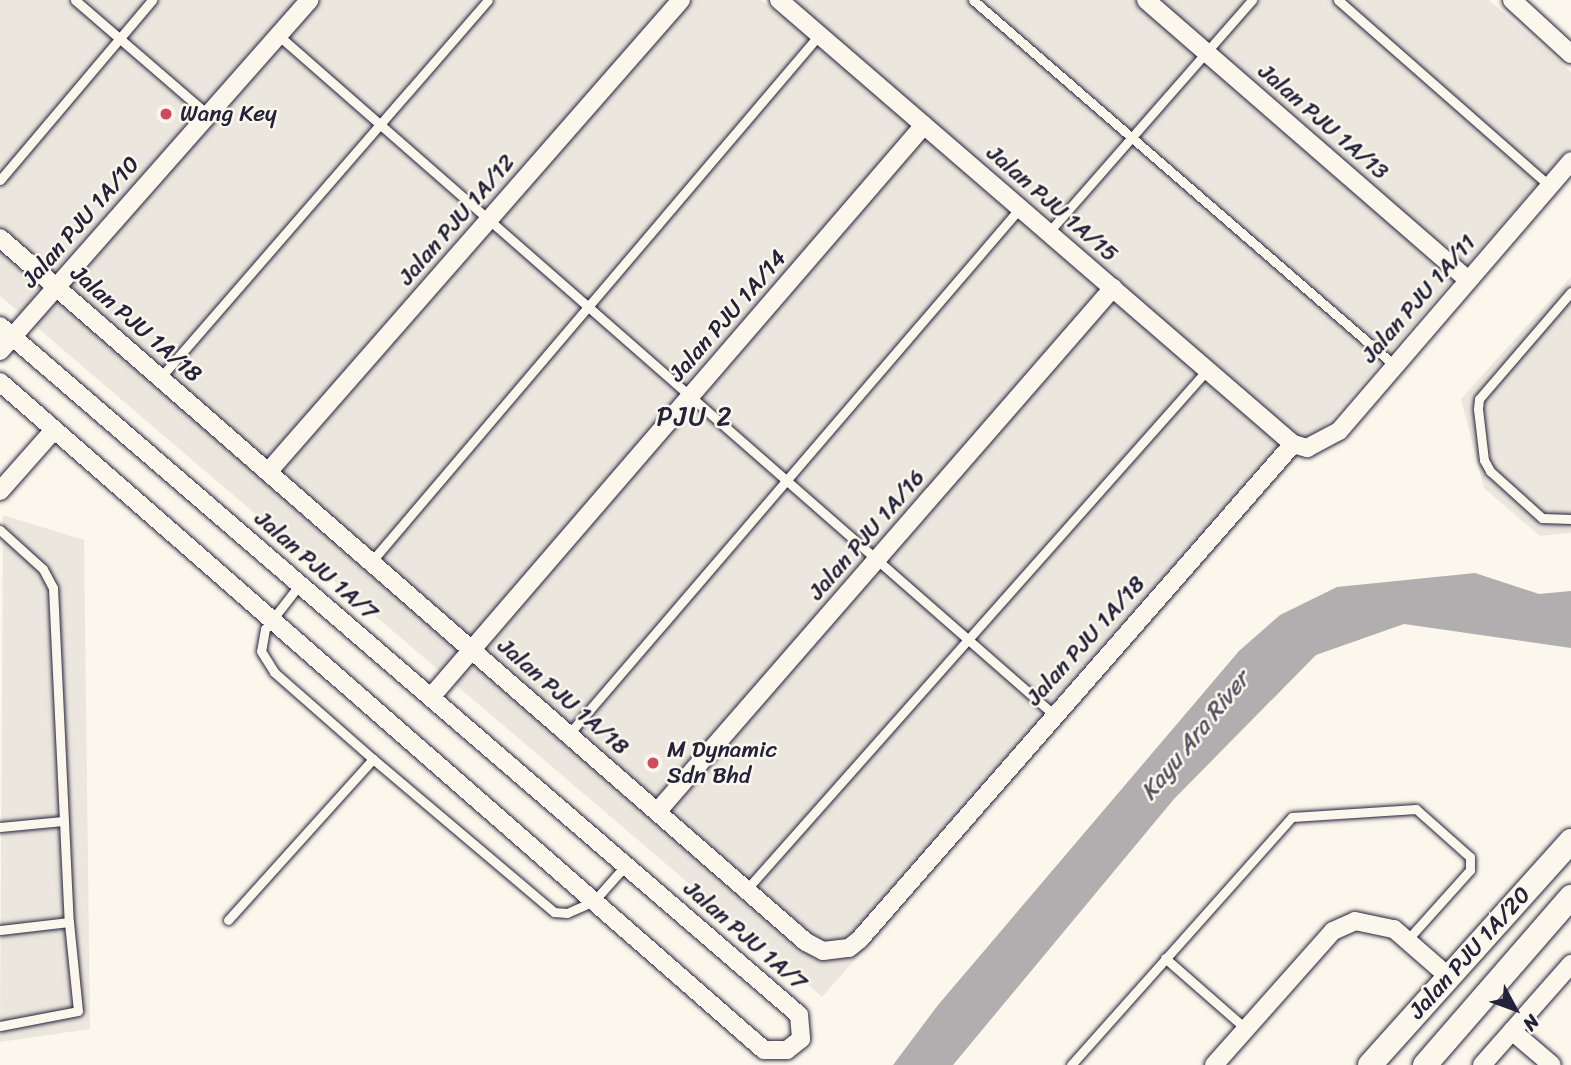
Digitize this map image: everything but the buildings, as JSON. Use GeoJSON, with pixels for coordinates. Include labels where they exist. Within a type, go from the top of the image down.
{"type":"FeatureCollection","features":[{"type":"Feature","properties":{"kind":"street","name":"Jalan PJU 1A/10"},"geometry":{"type":"LineString","coordinates":[[0,351],[6,331],[57,287],[309,0]]}},
{"type":"Feature","properties":{"kind":"street","name":"Jalan PJU 1A/12"},"geometry":{"type":"LineString","coordinates":[[268,472],[681,0]]}},
{"type":"Feature","properties":{"kind":"street","name":"Jalan PJU 1A/13"},"geometry":{"type":"LineString","coordinates":[[1146,0],[1468,280]]}},
{"type":"Feature","properties":{"kind":"street"},"geometry":{"type":"LineString","coordinates":[[1512,0],[1571,54]]}},
{"type":"Feature","properties":{"kind":"street","name":"Jalan PJU 1A/15"},"geometry":{"type":"LineString","coordinates":[[781,1],[1293,444]]}},
{"type":"Feature","properties":{"kind":"street","name":"Jalan PJU 1A/14"},"geometry":{"type":"LineString","coordinates":[[431,697],[924,125]]}},
{"type":"Feature","properties":{"kind":"street","name":"Jalan PJU 1A/11"},"geometry":{"type":"LineString","coordinates":[[1293,444],[1307,448],[1321,444],[1339,431],[1571,161]]}},
{"type":"Feature","properties":{"kind":"street","name":"Jalan PJU 1A/18"},"geometry":{"type":"LineString","coordinates":[[0,238],[806,942],[823,951],[849,948],[1293,444]]}},
{"type":"Feature","properties":{"kind":"street","name":"Jalan PJU 1A/16"},"geometry":{"type":"LineString","coordinates":[[657,812],[1113,288]]}},
{"type":"Feature","properties":{"kind":"street","name":"Jalan PJU 1A/7"},"geometry":{"type":"LineString","coordinates":[[0,382],[764,1050],[786,1050],[801,1039],[799,1015],[6,331]]}},
{"type":"Feature","properties":{"kind":"street"},"geometry":{"type":"LineString","coordinates":[[0,491],[54,430]]}},
{"type":"Feature","properties":{"kind":"street","name":"Jalan PJU 1A/20"},"geometry":{"type":"LineString","coordinates":[[1370,1065],[1571,841]]}},
{"type":"Feature","properties":{"kind":"street","name":"Jalan PJU 1A/20"},"geometry":{"type":"LineString","coordinates":[[1425,1065],[1571,897]]}},
{"type":"Feature","properties":{"kind":"street"},"geometry":{"type":"LineString","coordinates":[[1214,1065],[1333,931],[1355,921],[1379,922],[1408,939],[1449,977]]}},
{"type":"Feature","properties":{"kind":"street"},"geometry":{"type":"LineString","coordinates":[[1482,1065],[1571,964]]}},
{"type":"Feature","properties":{"kind":"street"},"geometry":{"type":"LineString","coordinates":[[1512,1031],[1552,1065]]}},
{"type":"Feature","properties":{"kind":"lane"},"geometry":{"type":"LineString","coordinates":[[75,0],[208,115]]}},
{"type":"Feature","properties":{"kind":"lane"},"geometry":{"type":"LineString","coordinates":[[0,180],[152,0]]}},
{"type":"Feature","properties":{"kind":"lane"},"geometry":{"type":"LineString","coordinates":[[160,378],[488,0]]}},
{"type":"Feature","properties":{"kind":"lane"},"geometry":{"type":"LineString","coordinates":[[972,0],[1394,365]]}},
{"type":"Feature","properties":{"kind":"lane"},"geometry":{"type":"LineString","coordinates":[[1048,233],[1252,0]]}},
{"type":"Feature","properties":{"kind":"lane"},"geometry":{"type":"LineString","coordinates":[[1338,0],[1550,186]]}},
{"type":"Feature","properties":{"kind":"lane"},"geometry":{"type":"LineString","coordinates":[[371,562],[819,35]]}},
{"type":"Feature","properties":{"kind":"lane"},"geometry":{"type":"LineString","coordinates":[[278,36],[1053,714]]}},
{"type":"Feature","properties":{"kind":"lane"},"geometry":{"type":"LineString","coordinates":[[568,735],[1020,208]]}},
{"type":"Feature","properties":{"kind":"lane"},"geometry":{"type":"LineString","coordinates":[[1571,292],[1479,399],[1478,409],[1484,460],[1490,471],[1542,518],[1571,519]]}},
{"type":"Feature","properties":{"kind":"lane"},"geometry":{"type":"LineString","coordinates":[[746,890],[1207,370]]}},
{"type":"Feature","properties":{"kind":"lane"},"geometry":{"type":"LineString","coordinates":[[0,530],[43,569],[53,588],[63,821],[78,1011],[0,1026]]}},
{"type":"Feature","properties":{"kind":"lane"},"geometry":{"type":"LineString","coordinates":[[300,584],[271,619],[260,641],[265,661],[373,760],[554,912],[567,913],[594,901],[625,865]]}},
{"type":"Feature","properties":{"kind":"lane"},"geometry":{"type":"LineString","coordinates":[[228,920],[373,760]]}},
{"type":"Feature","properties":{"kind":"lane"},"geometry":{"type":"LineString","coordinates":[[1071,1065],[1292,817],[1406,807],[1416,809],[1472,863],[1408,939]]}},
{"type":"Feature","properties":{"kind":"lane"},"geometry":{"type":"LineString","coordinates":[[0,827],[63,821]]}},
{"type":"Feature","properties":{"kind":"lane"},"geometry":{"type":"LineString","coordinates":[[0,930],[69,922]]}},
{"type":"Feature","properties":{"kind":"lane"},"geometry":{"type":"LineString","coordinates":[[1165,958],[1246,1029]]}},
{"type":"Feature","properties":{"kind":"shaded area"},"geometry":{"type":"Polygon","coordinates":[[[0,0],[761,0],[782,17],[797,0],[1489,0],[1571,72],[1571,146],[822,997],[0,296],[0,0]]]}},
{"type":"Feature","properties":{"kind":"shaded area"},"geometry":{"type":"Polygon","coordinates":[[[1571,277],[1571,533],[1540,536],[1484,488],[1461,399],[1571,277]]]}},
{"type":"Feature","properties":{"kind":"shaded area"},"geometry":{"type":"Polygon","coordinates":[[[3,515],[84,540],[90,1029],[0,1042],[3,515]]]}},
{"type":"Feature","properties":{"kind":"water","name":"Kayu Ara River"},"geometry":{"type":"Polygon","coordinates":[[[1475,573],[1539,594],[1571,591],[1571,648],[1404,624],[1316,655],[1174,799],[953,1065],[893,1065],[938,1005],[1239,651],[1280,615],[1337,587],[1475,573]]]}},
{"type":"Feature","properties":{"kind":"place","name":"Wang Key"},"geometry":{"type":"Point","coordinates":[166,114]}},
{"type":"Feature","properties":{"kind":"place","name":"M Dynamic Sdn Bhd"},"geometry":{"type":"Point","coordinates":[653,763]}},
{"type":"Feature","properties":{"kind":"district","name":"PJU 2"},"geometry":{"type":"Point","coordinates":[695,417]}}]}
